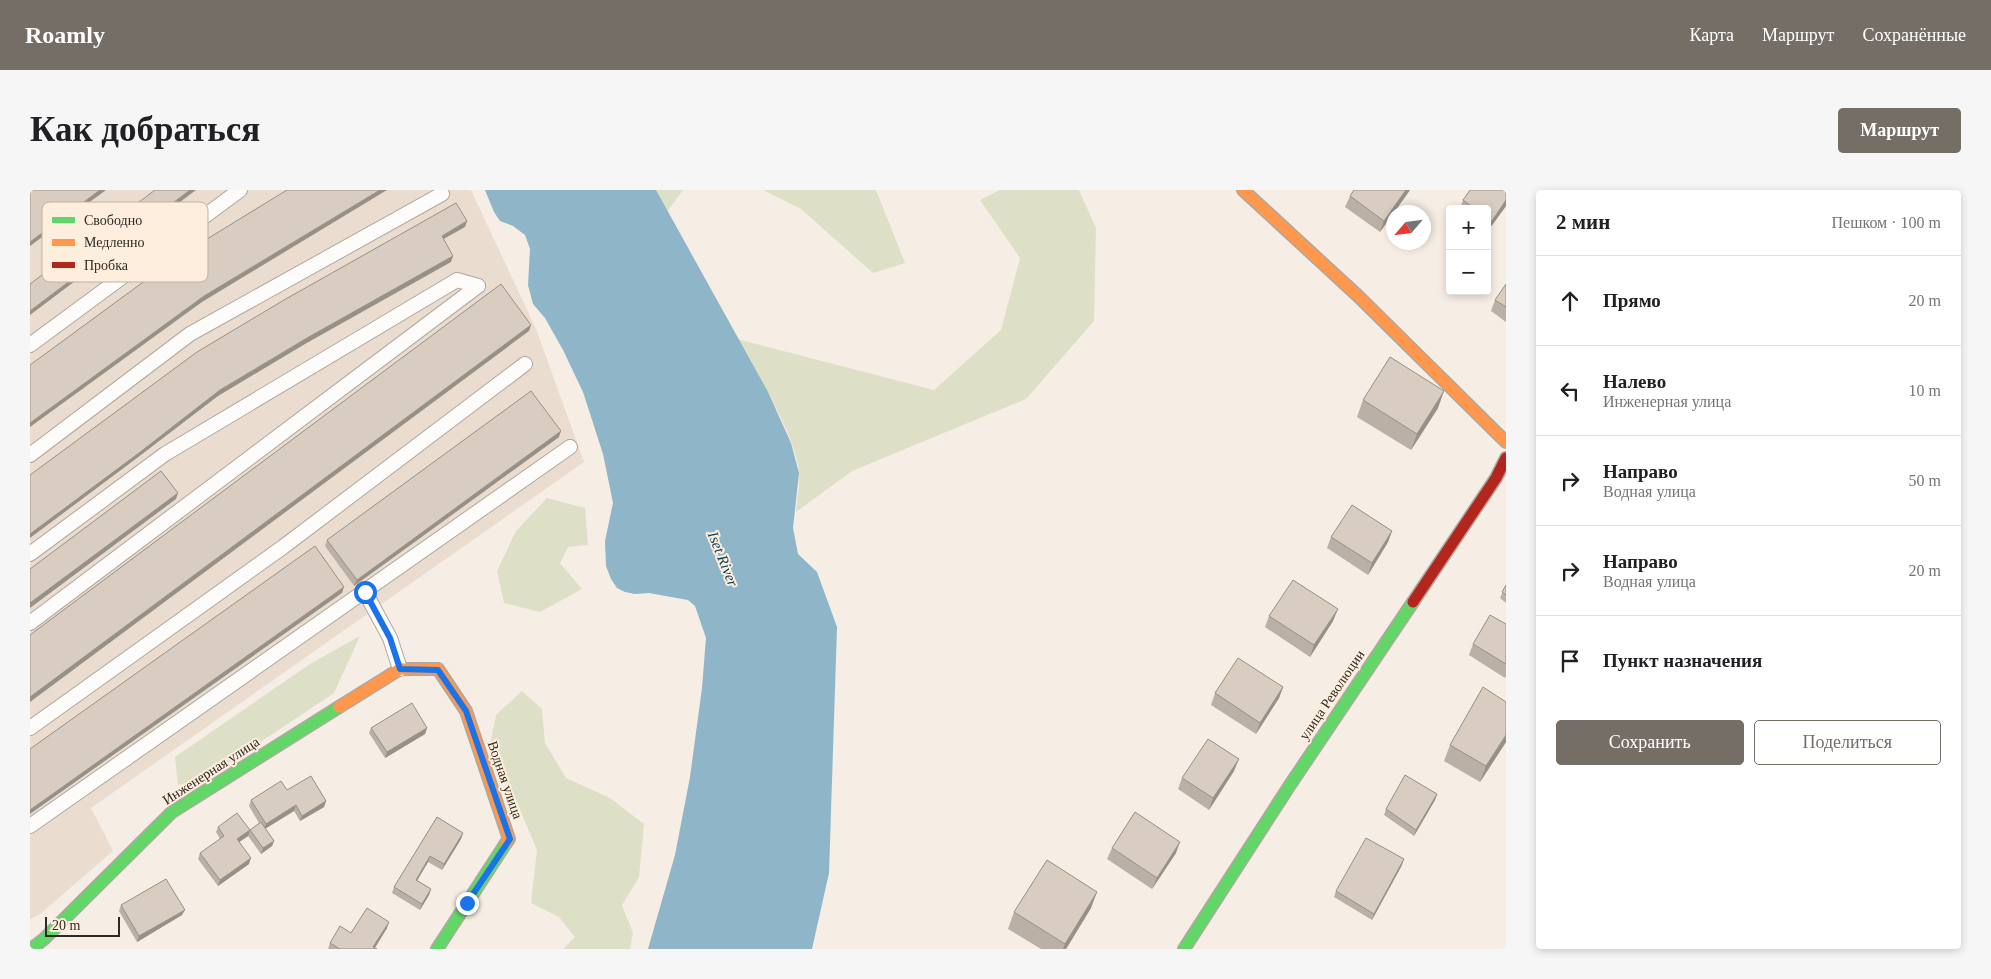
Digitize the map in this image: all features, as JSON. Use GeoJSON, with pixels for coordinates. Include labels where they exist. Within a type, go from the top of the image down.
{"type":"FeatureCollection","features":[{"type":"Feature","properties":{"kind":"street"},"geometry":{"type":"LineString","coordinates":[[1243,190],[1358,296],[1506,442]]}},
{"type":"Feature","properties":{"kind":"street","name":"улица Революции"},"geometry":{"type":"LineString","coordinates":[[1184,949],[1296,776],[1496,478],[1506,458]]}},
{"type":"Feature","properties":{"kind":"street","name":"Водная улица"},"geometry":{"type":"LineString","coordinates":[[400,669],[438,670],[466,711],[510,839],[437,949]]}},
{"type":"Feature","properties":{"kind":"street","name":"Инженерная улица"},"geometry":{"type":"LineString","coordinates":[[31,949],[44,939],[172,812],[400,669]]}},
{"type":"Feature","properties":{"kind":"lane"},"geometry":{"type":"LineString","coordinates":[[208,214],[240,190]]}},
{"type":"Feature","properties":{"kind":"lane"},"geometry":{"type":"LineString","coordinates":[[30,455],[190,334],[442,194]]}},
{"type":"Feature","properties":{"kind":"lane"},"geometry":{"type":"LineString","coordinates":[[30,554],[165,454],[457,280],[478,286],[30,623]]}},
{"type":"Feature","properties":{"kind":"lane"},"geometry":{"type":"LineString","coordinates":[[30,345],[115,282]]}},
{"type":"Feature","properties":{"kind":"lane"},"geometry":{"type":"LineString","coordinates":[[30,728],[283,547],[525,364]]}},
{"type":"Feature","properties":{"kind":"lane"},"geometry":{"type":"LineString","coordinates":[[30,826],[570,447]]}},
{"type":"Feature","properties":{"kind":"lane"},"geometry":{"type":"LineString","coordinates":[[365,592],[390,638],[400,669]]}},
{"type":"Feature","properties":{"kind":"shaded area"},"geometry":{"type":"Polygon","coordinates":[[[30,190],[471,190],[536,329],[584,462],[91,808],[113,851],[39,915],[30,919],[30,190]]]}},
{"type":"Feature","properties":{"kind":"green space"},"geometry":{"type":"Polygon","coordinates":[[[656,190],[683,190],[667,212],[656,190]]]}},
{"type":"Feature","properties":{"kind":"green space"},"geometry":{"type":"Polygon","coordinates":[[[763,190],[876,190],[905,263],[873,273],[801,209],[763,190]]]}},
{"type":"Feature","properties":{"kind":"green space"},"geometry":{"type":"Polygon","coordinates":[[[1000,190],[1079,190],[1096,228],[1094,321],[1026,399],[852,471],[796,512],[799,488],[797,459],[784,423],[737,339],[934,390],[1001,330],[1020,258],[980,200],[1000,190]]]}},
{"type":"Feature","properties":{"kind":"green space"},"geometry":{"type":"Polygon","coordinates":[[[547,498],[585,508],[588,545],[568,547],[560,563],[582,589],[540,612],[504,603],[497,571],[516,531],[547,498]]]}},
{"type":"Feature","properties":{"kind":"green space"},"geometry":{"type":"Polygon","coordinates":[[[360,636],[334,693],[206,778],[178,785],[175,757],[310,664],[360,636]]]}},
{"type":"Feature","properties":{"kind":"green space"},"geometry":{"type":"Polygon","coordinates":[[[522,691],[542,709],[545,743],[566,778],[610,798],[644,824],[639,877],[622,905],[633,933],[630,949],[563,949],[575,937],[559,917],[531,903],[537,850],[491,740],[496,715],[522,691]]]}},
{"type":"Feature","properties":{"kind":"water","name":"Iset River"},"geometry":{"type":"Polygon","coordinates":[[[485,190],[656,190],[768,392],[791,443],[799,473],[793,528],[798,554],[817,572],[837,627],[829,873],[812,949],[648,949],[675,855],[690,777],[702,688],[706,638],[695,606],[688,600],[649,593],[635,594],[625,592],[617,588],[611,579],[606,566],[605,541],[613,503],[603,454],[583,392],[545,318],[533,304],[528,285],[530,249],[525,235],[513,226],[500,221],[485,190]]]}},
{"type":"Feature","properties":{"kind":"building"},"geometry":{"type":"Polygon","coordinates":[[[30,190],[100,190],[84,202],[42,202],[42,233],[30,242],[30,190]]]}},
{"type":"Feature","properties":{"kind":"building"},"geometry":{"type":"Polygon","coordinates":[[[155,190],[190,190],[174,202],[139,202],[155,190]]]}},
{"type":"Feature","properties":{"kind":"building"},"geometry":{"type":"Polygon","coordinates":[[[287,190],[380,190],[204,296],[30,423],[30,365],[143,282],[208,282],[208,238],[287,190]]]}},
{"type":"Feature","properties":{"kind":"building"},"geometry":{"type":"Polygon","coordinates":[[[1354,190],[1406,190],[1395,205],[1386,205],[1386,218],[1384,221],[1350,196],[1354,190]]]}},
{"type":"Feature","properties":{"kind":"building"},"geometry":{"type":"Polygon","coordinates":[[[1470,190],[1506,190],[1506,200],[1492,221],[1491,205],[1470,205],[1463,200],[1470,190]]]}},
{"type":"Feature","properties":{"kind":"building"},"geometry":{"type":"Polygon","coordinates":[[[456,203],[467,221],[442,236],[453,256],[307,338],[220,390],[30,534],[30,475],[197,352],[284,300],[456,203]]]}},
{"type":"Feature","properties":{"kind":"building"},"geometry":{"type":"Polygon","coordinates":[[[42,275],[42,282],[68,282],[30,311],[30,284],[42,275]]]}},
{"type":"Feature","properties":{"kind":"building"},"geometry":{"type":"Polygon","coordinates":[[[501,284],[531,325],[30,697],[30,635],[501,284]]]}},
{"type":"Feature","properties":{"kind":"building"},"geometry":{"type":"Polygon","coordinates":[[[1506,284],[1506,307],[1495,300],[1506,284]]]}},
{"type":"Feature","properties":{"kind":"building"},"geometry":{"type":"Polygon","coordinates":[[[1390,357],[1444,391],[1417,434],[1363,400],[1390,357]]]}},
{"type":"Feature","properties":{"kind":"building"},"geometry":{"type":"Polygon","coordinates":[[[531,391],[561,431],[357,580],[327,540],[531,391]]]}},
{"type":"Feature","properties":{"kind":"building"},"geometry":{"type":"Polygon","coordinates":[[[161,471],[178,493],[30,603],[30,569],[161,471]]]}},
{"type":"Feature","properties":{"kind":"building"},"geometry":{"type":"Polygon","coordinates":[[[1352,505],[1392,531],[1372,563],[1331,537],[1352,505]]]}},
{"type":"Feature","properties":{"kind":"building"},"geometry":{"type":"Polygon","coordinates":[[[315,546],[344,587],[30,810],[30,749],[315,546]]]}},
{"type":"Feature","properties":{"kind":"building"},"geometry":{"type":"Polygon","coordinates":[[[1293,580],[1338,609],[1314,645],[1269,616],[1293,580]]]}},
{"type":"Feature","properties":{"kind":"building"},"geometry":{"type":"Polygon","coordinates":[[[1506,585],[1506,595],[1502,592],[1506,585]]]}},
{"type":"Feature","properties":{"kind":"building"},"geometry":{"type":"Polygon","coordinates":[[[1490,615],[1506,624],[1506,664],[1473,644],[1490,615]]]}},
{"type":"Feature","properties":{"kind":"building"},"geometry":{"type":"Polygon","coordinates":[[[1238,658],[1283,687],[1260,723],[1215,693],[1238,658]]]}},
{"type":"Feature","properties":{"kind":"building"},"geometry":{"type":"Polygon","coordinates":[[[1483,687],[1506,702],[1506,735],[1486,766],[1450,745],[1483,687]]]}},
{"type":"Feature","properties":{"kind":"building"},"geometry":{"type":"Polygon","coordinates":[[[412,703],[427,728],[387,752],[371,728],[412,703]]]}},
{"type":"Feature","properties":{"kind":"building"},"geometry":{"type":"Polygon","coordinates":[[[1208,739],[1239,759],[1213,798],[1182,778],[1208,739]]]}},
{"type":"Feature","properties":{"kind":"building"},"geometry":{"type":"Polygon","coordinates":[[[1405,775],[1437,794],[1416,830],[1386,809],[1405,775]]]}},
{"type":"Feature","properties":{"kind":"building"},"geometry":{"type":"Polygon","coordinates":[[[311,776],[326,801],[302,816],[296,805],[266,824],[251,800],[281,781],[287,790],[311,776]]]}},
{"type":"Feature","properties":{"kind":"building"},"geometry":{"type":"Polygon","coordinates":[[[1135,812],[1180,842],[1157,878],[1112,848],[1135,812]]]}},
{"type":"Feature","properties":{"kind":"building"},"geometry":{"type":"Polygon","coordinates":[[[237,813],[250,830],[237,839],[251,858],[220,880],[200,853],[224,836],[218,827],[237,813]]]}},
{"type":"Feature","properties":{"kind":"building"},"geometry":{"type":"Polygon","coordinates":[[[437,817],[463,833],[444,864],[430,856],[416,880],[431,889],[422,904],[394,887],[437,817]]]}},
{"type":"Feature","properties":{"kind":"building"},"geometry":{"type":"Polygon","coordinates":[[[261,822],[274,841],[263,848],[250,830],[261,822]]]}},
{"type":"Feature","properties":{"kind":"building"},"geometry":{"type":"Polygon","coordinates":[[[1366,838],[1404,859],[1374,914],[1336,891],[1366,838]]]}},
{"type":"Feature","properties":{"kind":"building"},"geometry":{"type":"Polygon","coordinates":[[[1047,860],[1097,892],[1065,944],[1014,912],[1047,860]]]}},
{"type":"Feature","properties":{"kind":"building"},"geometry":{"type":"Polygon","coordinates":[[[166,879],[185,910],[139,936],[121,905],[166,879]]]}},
{"type":"Feature","properties":{"kind":"building"},"geometry":{"type":"Polygon","coordinates":[[[367,908],[389,922],[373,947],[377,949],[340,949],[330,943],[340,926],[351,933],[367,908]]]}},
{"type":"Feature","properties":{"kind":"traffic: fast"},"geometry":{"type":"LineString","coordinates":[[1184,949],[1290,785],[1413,602]]}},
{"type":"Feature","properties":{"kind":"traffic: fast"},"geometry":{"type":"LineString","coordinates":[[31,949],[44,939],[172,812],[339,707]]}},
{"type":"Feature","properties":{"kind":"traffic: fast"},"geometry":{"type":"LineString","coordinates":[[437,949],[506,843]]}},
{"type":"Feature","properties":{"kind":"traffic: slow"},"geometry":{"type":"LineString","coordinates":[[1243,190],[1358,296],[1506,442]]}},
{"type":"Feature","properties":{"kind":"traffic: slow"},"geometry":{"type":"LineString","coordinates":[[339,707],[400,669],[438,669],[466,711],[509,839],[506,843]]}},
{"type":"Feature","properties":{"kind":"traffic: jam"},"geometry":{"type":"LineString","coordinates":[[1413,602],[1496,478],[1506,458]]}},
{"type":"Feature","properties":{"kind":"route"},"geometry":{"type":"LineString","coordinates":[[365,592],[390,638],[400,669],[438,670],[466,711],[510,839],[467,903]]}}]}
